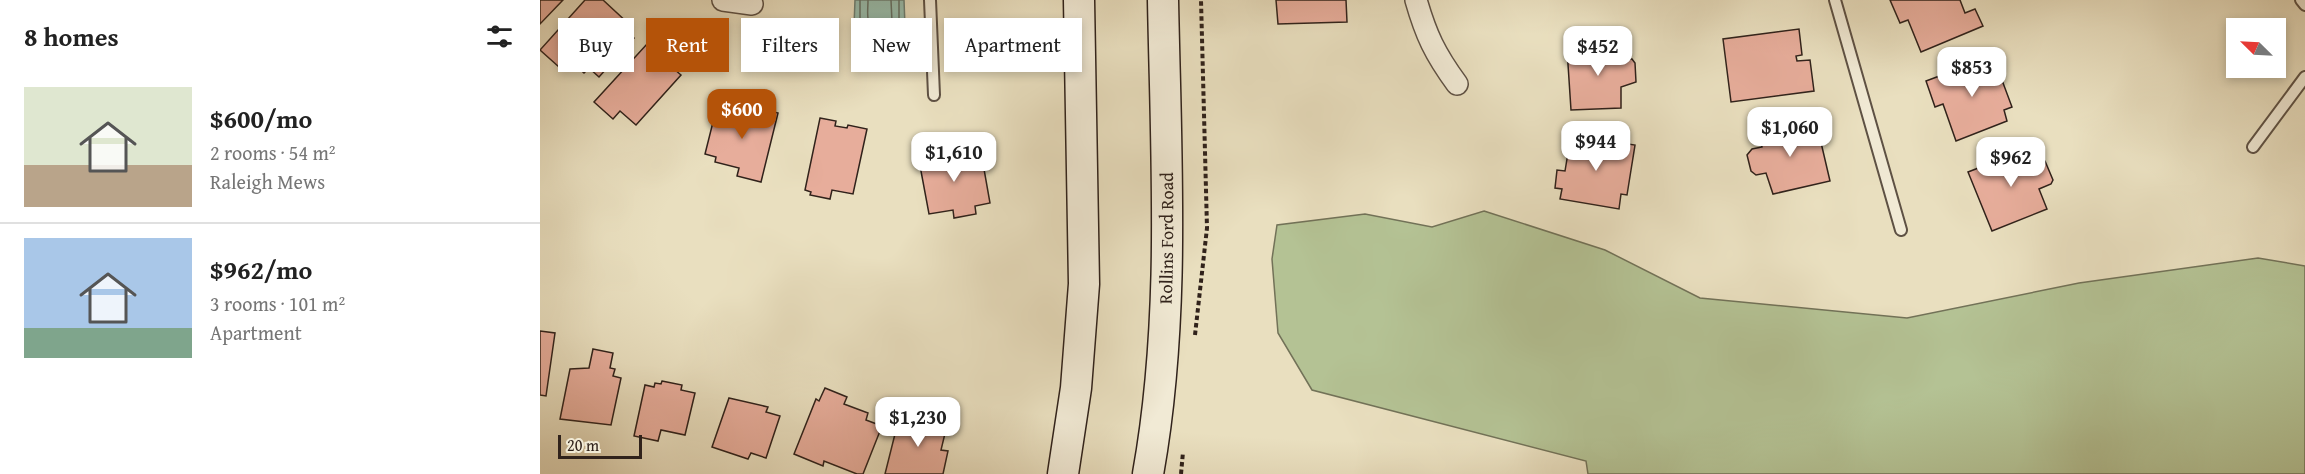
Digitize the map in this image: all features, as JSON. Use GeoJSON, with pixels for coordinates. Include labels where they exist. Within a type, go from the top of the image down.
{"type":"FeatureCollection","features":[{"type":"Feature","properties":{"kind":"main road"},"geometry":{"type":"LineString","coordinates":[[1063,474],[1076,388],[1084,284],[1079,0]]}},
{"type":"Feature","properties":{"kind":"main road","name":"Rollins Ford Road"},"geometry":{"type":"LineString","coordinates":[[1148,474],[1158,418],[1167,312],[1163,0]]}},
{"type":"Feature","properties":{"kind":"street"},"geometry":{"type":"LineString","coordinates":[[723,0],[752,4]]}},
{"type":"Feature","properties":{"kind":"street"},"geometry":{"type":"LineString","coordinates":[[1416,0],[1425,33],[1438,58],[1457,84]]}},
{"type":"Feature","properties":{"kind":"lane"},"geometry":{"type":"LineString","coordinates":[[930,0],[934,95]]}},
{"type":"Feature","properties":{"kind":"lane"},"geometry":{"type":"LineString","coordinates":[[1835,0],[1901,230]]}},
{"type":"Feature","properties":{"kind":"lane"},"geometry":{"type":"LineString","coordinates":[[2301,0],[2305,5]]}},
{"type":"Feature","properties":{"kind":"lane"},"geometry":{"type":"LineString","coordinates":[[2253,147],[2305,77]]}},
{"type":"Feature","properties":{"kind":"shaded area"},"geometry":{"type":"Polygon","coordinates":[[[1484,211],[1605,250],[1700,298],[1907,318],[2079,283],[2258,258],[2305,266],[2305,474],[1588,474],[1586,461],[1312,390],[1278,333],[1272,259],[1277,225],[1365,214],[1432,227],[1484,211]]]}},
{"type":"Feature","properties":{"kind":"water"},"geometry":{"type":"Polygon","coordinates":[[[855,0],[904,0],[905,18],[854,18],[855,0]]]}},
{"type":"Feature","properties":{"kind":"building"},"geometry":{"type":"Polygon","coordinates":[[[540,0],[563,0],[540,24],[540,0]]]}},
{"type":"Feature","properties":{"kind":"building"},"geometry":{"type":"Polygon","coordinates":[[[585,0],[603,0],[622,18],[569,18],[585,0]]]}},
{"type":"Feature","properties":{"kind":"building"},"geometry":{"type":"Polygon","coordinates":[[[1276,0],[1346,0],[1347,22],[1278,24],[1276,0]]]}},
{"type":"Feature","properties":{"kind":"building"},"geometry":{"type":"Polygon","coordinates":[[[1890,0],[1960,0],[1965,13],[1975,9],[1983,26],[1921,52],[1908,20],[1900,23],[1890,0]]]}},
{"type":"Feature","properties":{"kind":"building"},"geometry":{"type":"Polygon","coordinates":[[[1799,29],[1802,55],[1796,56],[1797,61],[1810,60],[1814,91],[1731,102],[1723,39],[1799,29]]]}},
{"type":"Feature","properties":{"kind":"building"},"geometry":{"type":"Polygon","coordinates":[[[558,30],[558,66],[540,50],[558,30]]]}},
{"type":"Feature","properties":{"kind":"building"},"geometry":{"type":"Polygon","coordinates":[[[646,45],[646,72],[678,72],[681,75],[636,125],[620,111],[613,119],[594,102],[621,72],[634,72],[634,58],[646,45]]]}},
{"type":"Feature","properties":{"kind":"building"},"geometry":{"type":"Polygon","coordinates":[[[1619,46],[1620,59],[1632,59],[1635,63],[1636,82],[1621,87],[1621,108],[1571,110],[1567,49],[1619,46]]]}},
{"type":"Feature","properties":{"kind":"building"},"geometry":{"type":"Polygon","coordinates":[[[1993,56],[2012,107],[2004,110],[2007,121],[1956,141],[1943,104],[1935,107],[1926,81],[1993,56]]]}},
{"type":"Feature","properties":{"kind":"building"},"geometry":{"type":"Polygon","coordinates":[[[593,72],[603,72],[599,77],[593,72]]]}},
{"type":"Feature","properties":{"kind":"building"},"geometry":{"type":"Polygon","coordinates":[[[717,106],[753,112],[754,107],[778,113],[761,182],[737,176],[739,168],[715,162],[716,157],[705,154],[717,106]]]}},
{"type":"Feature","properties":{"kind":"building"},"geometry":{"type":"Polygon","coordinates":[[[820,118],[836,121],[835,126],[847,128],[848,125],[867,129],[853,194],[832,190],[830,199],[810,195],[811,192],[805,190],[820,118]]]}},
{"type":"Feature","properties":{"kind":"building"},"geometry":{"type":"Polygon","coordinates":[[[1811,121],[1815,135],[1819,134],[1830,181],[1773,194],[1766,173],[1756,175],[1751,171],[1747,155],[1752,149],[1762,147],[1759,133],[1811,121]]]}},
{"type":"Feature","properties":{"kind":"building"},"geometry":{"type":"Polygon","coordinates":[[[1571,135],[1635,145],[1627,195],[1621,194],[1619,209],[1560,199],[1562,189],[1555,188],[1557,170],[1565,171],[1571,135]]]}},
{"type":"Feature","properties":{"kind":"building"},"geometry":{"type":"Polygon","coordinates":[[[2028,149],[2033,162],[2040,159],[2045,161],[2053,180],[2051,184],[2039,189],[2047,209],[1992,231],[1968,172],[2028,149]]]}},
{"type":"Feature","properties":{"kind":"building"},"geometry":{"type":"Polygon","coordinates":[[[940,151],[942,159],[981,152],[990,203],[975,206],[976,214],[954,218],[953,210],[929,214],[918,155],[940,151]]]}},
{"type":"Feature","properties":{"kind":"building"},"geometry":{"type":"Polygon","coordinates":[[[540,331],[555,333],[546,396],[540,395],[540,331]]]}},
{"type":"Feature","properties":{"kind":"building"},"geometry":{"type":"Polygon","coordinates":[[[593,349],[613,353],[610,368],[615,369],[613,376],[621,378],[611,425],[560,419],[570,369],[589,368],[593,349]]]}},
{"type":"Feature","properties":{"kind":"building"},"geometry":{"type":"Polygon","coordinates":[[[662,381],[682,385],[681,390],[695,393],[685,435],[661,430],[658,441],[634,436],[645,385],[654,387],[655,383],[661,384],[662,381]]]}},
{"type":"Feature","properties":{"kind":"building"},"geometry":{"type":"Polygon","coordinates":[[[825,388],[847,397],[844,404],[868,413],[866,420],[882,426],[863,474],[857,474],[824,461],[823,466],[794,454],[816,399],[819,401],[825,388]]]}},
{"type":"Feature","properties":{"kind":"building"},"geometry":{"type":"Polygon","coordinates":[[[729,398],[768,407],[766,412],[780,416],[766,458],[751,453],[748,459],[712,447],[729,398]]]}},
{"type":"Feature","properties":{"kind":"building"},"geometry":{"type":"Polygon","coordinates":[[[900,414],[947,425],[941,450],[948,451],[943,474],[885,474],[900,414]]]}}]}
